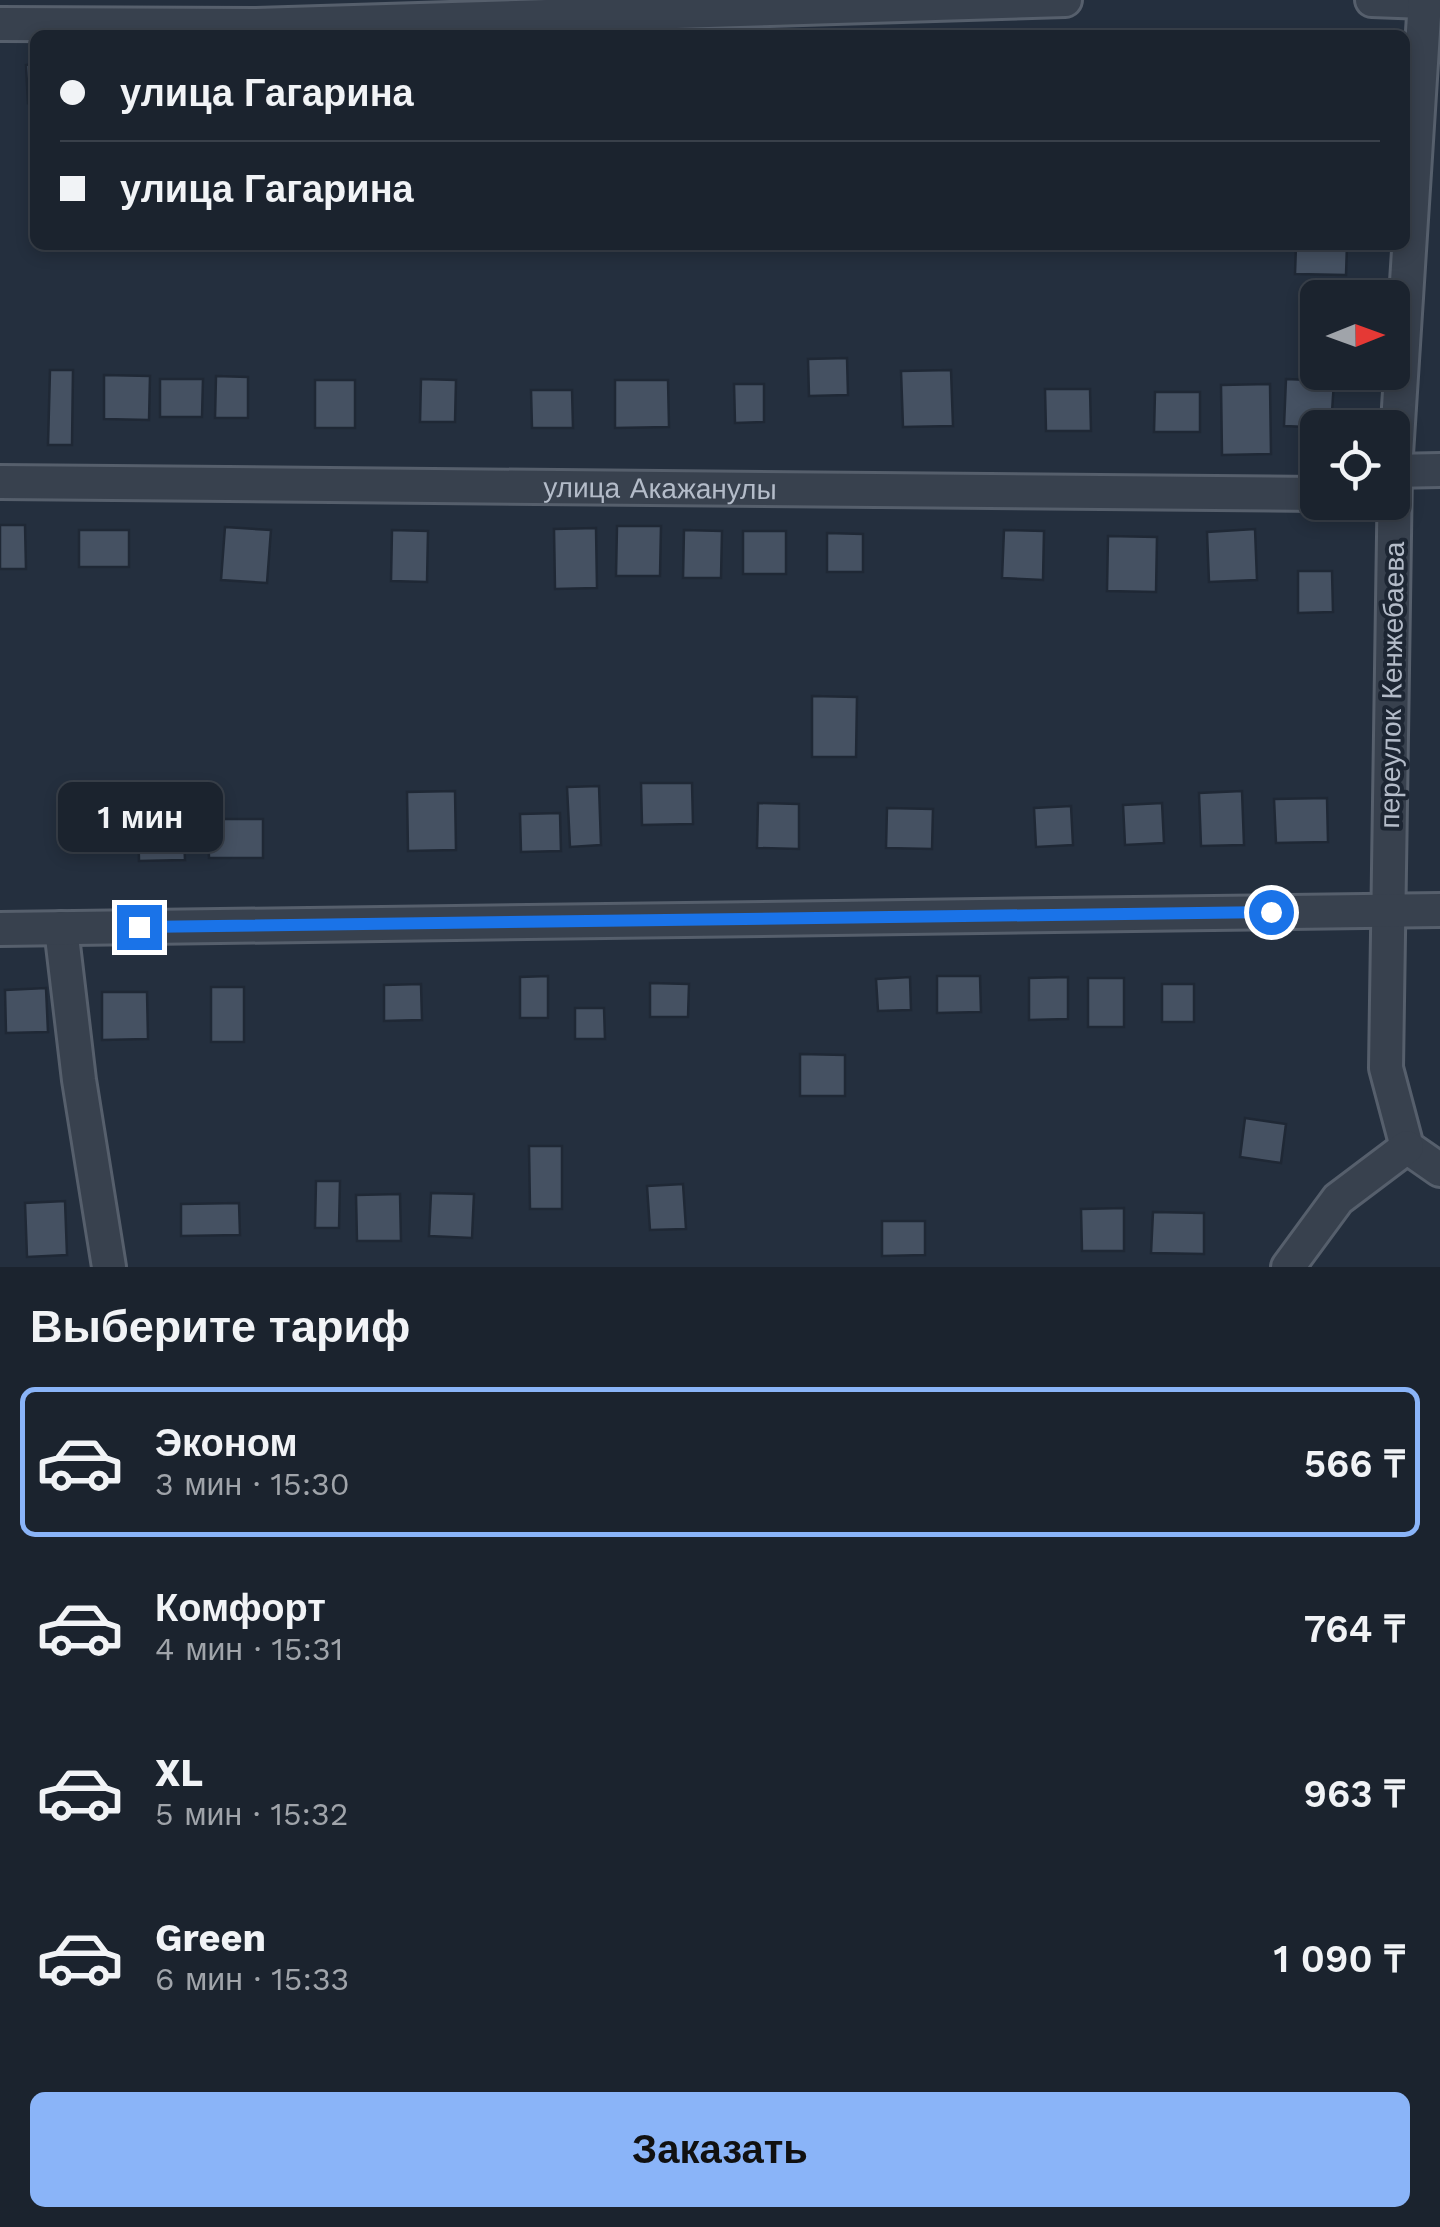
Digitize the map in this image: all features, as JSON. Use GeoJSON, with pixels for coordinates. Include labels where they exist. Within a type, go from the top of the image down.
{"type":"FeatureCollection","features":[{"type":"Feature","properties":{"kind":"street"},"geometry":{"type":"LineString","coordinates":[[0,24],[256,25],[1065,0]]}},
{"type":"Feature","properties":{"kind":"street"},"geometry":{"type":"LineString","coordinates":[[1372,0],[1425,1]]}},
{"type":"Feature","properties":{"kind":"street","name":"переулок Кенжебаева"},"geometry":{"type":"LineString","coordinates":[[1410,228],[1425,1]]}},
{"type":"Feature","properties":{"kind":"street","name":"переулок Кенжебаева"},"geometry":{"type":"LineString","coordinates":[[1398,410],[1409,250]]}},
{"type":"Feature","properties":{"kind":"street"},"geometry":{"type":"LineString","coordinates":[[1410,470],[1440,470]]}},
{"type":"Feature","properties":{"kind":"street","name":"улица Акажанулы"},"geometry":{"type":"LineString","coordinates":[[0,482],[1300,494]]}},
{"type":"Feature","properties":{"kind":"street","name":"переулок Кенжебаева"},"geometry":{"type":"LineString","coordinates":[[1393,520],[1386,1068],[1407,1147]]}},
{"type":"Feature","properties":{"kind":"street"},"geometry":{"type":"LineString","coordinates":[[0,929],[1440,910]]}},
{"type":"Feature","properties":{"kind":"street"},"geometry":{"type":"LineString","coordinates":[[61,928],[79,1080],[109,1267]]}},
{"type":"Feature","properties":{"kind":"street"},"geometry":{"type":"LineString","coordinates":[[1288,1267],[1338,1199],[1407,1147],[1440,1170]]}},
{"type":"Feature","properties":{"kind":"building"},"geometry":{"type":"Polygon","coordinates":[[[26,65],[30,65],[28,103],[26,65]]]}},
{"type":"Feature","properties":{"kind":"building"},"geometry":{"type":"Polygon","coordinates":[[[1296,250],[1347,250],[1346,275],[1295,274],[1296,250]]]}},
{"type":"Feature","properties":{"kind":"building"},"geometry":{"type":"Polygon","coordinates":[[[847,358],[848,395],[809,396],[808,359],[847,358]]]}},
{"type":"Feature","properties":{"kind":"building"},"geometry":{"type":"Polygon","coordinates":[[[50,370],[73,370],[72,445],[48,445],[50,370]]]}},
{"type":"Feature","properties":{"kind":"building"},"geometry":{"type":"Polygon","coordinates":[[[951,370],[953,426],[903,427],[901,371],[951,370]]]}},
{"type":"Feature","properties":{"kind":"building"},"geometry":{"type":"Polygon","coordinates":[[[104,375],[150,376],[149,420],[104,419],[104,375]]]}},
{"type":"Feature","properties":{"kind":"building"},"geometry":{"type":"Polygon","coordinates":[[[216,376],[248,377],[248,418],[215,418],[216,376]]]}},
{"type":"Feature","properties":{"kind":"building"},"geometry":{"type":"Polygon","coordinates":[[[160,379],[203,379],[202,417],[160,417],[160,379]]]}},
{"type":"Feature","properties":{"kind":"building"},"geometry":{"type":"Polygon","coordinates":[[[421,379],[456,380],[455,422],[420,422],[421,379]]]}},
{"type":"Feature","properties":{"kind":"building"},"geometry":{"type":"Polygon","coordinates":[[[1286,379],[1300,380],[1300,390],[1333,390],[1332,410],[1300,410],[1300,427],[1284,426],[1286,379]]]}},
{"type":"Feature","properties":{"kind":"building"},"geometry":{"type":"Polygon","coordinates":[[[315,380],[355,380],[355,428],[315,428],[315,380]]]}},
{"type":"Feature","properties":{"kind":"building"},"geometry":{"type":"Polygon","coordinates":[[[615,380],[668,380],[669,427],[615,428],[615,380]]]}},
{"type":"Feature","properties":{"kind":"building"},"geometry":{"type":"Polygon","coordinates":[[[734,384],[764,384],[764,422],[735,423],[734,384]]]}},
{"type":"Feature","properties":{"kind":"building"},"geometry":{"type":"Polygon","coordinates":[[[1270,384],[1271,454],[1222,455],[1221,385],[1270,384]]]}},
{"type":"Feature","properties":{"kind":"building"},"geometry":{"type":"Polygon","coordinates":[[[1045,389],[1090,389],[1091,431],[1046,431],[1045,389]]]}},
{"type":"Feature","properties":{"kind":"building"},"geometry":{"type":"Polygon","coordinates":[[[531,390],[572,390],[573,428],[532,428],[531,390]]]}},
{"type":"Feature","properties":{"kind":"building"},"geometry":{"type":"Polygon","coordinates":[[[1155,392],[1200,392],[1200,432],[1154,432],[1155,392]]]}},
{"type":"Feature","properties":{"kind":"building"},"geometry":{"type":"Polygon","coordinates":[[[0,525],[25,525],[26,569],[0,569],[0,525]]]}},
{"type":"Feature","properties":{"kind":"building"},"geometry":{"type":"Polygon","coordinates":[[[617,526],[661,526],[660,576],[616,576],[617,526]]]}},
{"type":"Feature","properties":{"kind":"building"},"geometry":{"type":"Polygon","coordinates":[[[225,527],[271,530],[267,583],[221,580],[225,527]]]}},
{"type":"Feature","properties":{"kind":"building"},"geometry":{"type":"Polygon","coordinates":[[[596,528],[597,588],[555,589],[554,529],[596,528]]]}},
{"type":"Feature","properties":{"kind":"building"},"geometry":{"type":"Polygon","coordinates":[[[1255,529],[1257,580],[1209,582],[1207,532],[1255,529]]]}},
{"type":"Feature","properties":{"kind":"building"},"geometry":{"type":"Polygon","coordinates":[[[79,530],[129,530],[129,567],[79,567],[79,530]]]}},
{"type":"Feature","properties":{"kind":"building"},"geometry":{"type":"Polygon","coordinates":[[[392,530],[428,531],[427,582],[391,581],[392,530]]]}},
{"type":"Feature","properties":{"kind":"building"},"geometry":{"type":"Polygon","coordinates":[[[684,530],[722,531],[721,578],[683,578],[684,530]]]}},
{"type":"Feature","properties":{"kind":"building"},"geometry":{"type":"Polygon","coordinates":[[[1004,530],[1044,531],[1043,580],[1002,578],[1004,530]]]}},
{"type":"Feature","properties":{"kind":"building"},"geometry":{"type":"Polygon","coordinates":[[[743,531],[786,531],[786,574],[743,574],[743,531]]]}},
{"type":"Feature","properties":{"kind":"building"},"geometry":{"type":"Polygon","coordinates":[[[827,533],[863,534],[863,572],[827,572],[827,533]]]}},
{"type":"Feature","properties":{"kind":"building"},"geometry":{"type":"Polygon","coordinates":[[[1108,536],[1157,537],[1156,592],[1107,591],[1108,536]]]}},
{"type":"Feature","properties":{"kind":"building"},"geometry":{"type":"Polygon","coordinates":[[[1298,571],[1332,571],[1333,612],[1298,613],[1298,571]]]}},
{"type":"Feature","properties":{"kind":"building"},"geometry":{"type":"Polygon","coordinates":[[[812,696],[857,697],[856,757],[812,757],[812,696]]]}},
{"type":"Feature","properties":{"kind":"building"},"geometry":{"type":"Polygon","coordinates":[[[641,783],[692,783],[693,824],[642,825],[641,783]]]}},
{"type":"Feature","properties":{"kind":"building"},"geometry":{"type":"Polygon","coordinates":[[[599,786],[601,845],[570,847],[567,787],[599,786]]]}},
{"type":"Feature","properties":{"kind":"building"},"geometry":{"type":"Polygon","coordinates":[[[455,791],[456,850],[408,851],[407,792],[455,791]]]}},
{"type":"Feature","properties":{"kind":"building"},"geometry":{"type":"Polygon","coordinates":[[[1242,791],[1244,845],[1201,846],[1199,793],[1242,791]]]}},
{"type":"Feature","properties":{"kind":"building"},"geometry":{"type":"Polygon","coordinates":[[[1327,798],[1328,842],[1276,843],[1274,799],[1327,798]]]}},
{"type":"Feature","properties":{"kind":"building"},"geometry":{"type":"Polygon","coordinates":[[[758,803],[799,804],[799,849],[757,848],[758,803]]]}},
{"type":"Feature","properties":{"kind":"building"},"geometry":{"type":"Polygon","coordinates":[[[1162,803],[1164,843],[1125,845],[1123,805],[1162,803]]]}},
{"type":"Feature","properties":{"kind":"building"},"geometry":{"type":"Polygon","coordinates":[[[1071,806],[1073,845],[1036,847],[1034,808],[1071,806]]]}},
{"type":"Feature","properties":{"kind":"building"},"geometry":{"type":"Polygon","coordinates":[[[887,808],[933,809],[932,849],[886,848],[887,808]]]}},
{"type":"Feature","properties":{"kind":"building"},"geometry":{"type":"Polygon","coordinates":[[[560,813],[561,851],[521,852],[520,814],[560,813]]]}},
{"type":"Feature","properties":{"kind":"building"},"geometry":{"type":"Polygon","coordinates":[[[183,815],[185,860],[139,861],[138,816],[183,815]]]}},
{"type":"Feature","properties":{"kind":"building"},"geometry":{"type":"Polygon","coordinates":[[[208,819],[263,819],[263,858],[209,858],[208,819]]]}},
{"type":"Feature","properties":{"kind":"building"},"geometry":{"type":"Polygon","coordinates":[[[548,976],[548,1018],[520,1018],[520,977],[548,976]]]}},
{"type":"Feature","properties":{"kind":"building"},"geometry":{"type":"Polygon","coordinates":[[[937,976],[980,976],[981,1012],[937,1013],[937,976]]]}},
{"type":"Feature","properties":{"kind":"building"},"geometry":{"type":"Polygon","coordinates":[[[910,977],[911,1010],[878,1011],[876,979],[910,977]]]}},
{"type":"Feature","properties":{"kind":"building"},"geometry":{"type":"Polygon","coordinates":[[[1068,977],[1068,1019],[1029,1020],[1029,978],[1068,977]]]}},
{"type":"Feature","properties":{"kind":"building"},"geometry":{"type":"Polygon","coordinates":[[[1088,978],[1124,978],[1124,1027],[1088,1027],[1088,978]]]}},
{"type":"Feature","properties":{"kind":"building"},"geometry":{"type":"Polygon","coordinates":[[[650,983],[689,984],[688,1017],[650,1017],[650,983]]]}},
{"type":"Feature","properties":{"kind":"building"},"geometry":{"type":"Polygon","coordinates":[[[421,984],[422,1020],[384,1021],[384,985],[421,984]]]}},
{"type":"Feature","properties":{"kind":"building"},"geometry":{"type":"Polygon","coordinates":[[[1162,984],[1194,984],[1194,1022],[1162,1022],[1162,984]]]}},
{"type":"Feature","properties":{"kind":"building"},"geometry":{"type":"Polygon","coordinates":[[[211,987],[244,987],[244,1042],[211,1042],[211,987]]]}},
{"type":"Feature","properties":{"kind":"building"},"geometry":{"type":"Polygon","coordinates":[[[46,988],[48,1032],[6,1033],[5,990],[46,988]]]}},
{"type":"Feature","properties":{"kind":"building"},"geometry":{"type":"Polygon","coordinates":[[[102,992],[147,992],[148,1039],[102,1040],[102,992]]]}},
{"type":"Feature","properties":{"kind":"building"},"geometry":{"type":"Polygon","coordinates":[[[575,1008],[604,1008],[605,1039],[575,1039],[575,1008]]]}},
{"type":"Feature","properties":{"kind":"building"},"geometry":{"type":"Polygon","coordinates":[[[800,1054],[845,1055],[845,1096],[800,1096],[800,1054]]]}},
{"type":"Feature","properties":{"kind":"building"},"geometry":{"type":"Polygon","coordinates":[[[1245,1118],[1286,1124],[1281,1163],[1240,1157],[1245,1118]]]}},
{"type":"Feature","properties":{"kind":"building"},"geometry":{"type":"Polygon","coordinates":[[[529,1146],[562,1146],[562,1209],[530,1209],[529,1146]]]}},
{"type":"Feature","properties":{"kind":"building"},"geometry":{"type":"Polygon","coordinates":[[[316,1181],[340,1181],[339,1228],[315,1228],[316,1181]]]}},
{"type":"Feature","properties":{"kind":"building"},"geometry":{"type":"Polygon","coordinates":[[[683,1184],[686,1229],[650,1230],[647,1186],[683,1184]]]}},
{"type":"Feature","properties":{"kind":"building"},"geometry":{"type":"Polygon","coordinates":[[[431,1193],[474,1194],[472,1238],[429,1236],[431,1193]]]}},
{"type":"Feature","properties":{"kind":"building"},"geometry":{"type":"Polygon","coordinates":[[[400,1194],[401,1241],[357,1241],[356,1195],[400,1194]]]}},
{"type":"Feature","properties":{"kind":"building"},"geometry":{"type":"Polygon","coordinates":[[[65,1201],[67,1255],[27,1257],[25,1203],[65,1201]]]}},
{"type":"Feature","properties":{"kind":"building"},"geometry":{"type":"Polygon","coordinates":[[[239,1203],[240,1235],[181,1236],[181,1204],[239,1203]]]}},
{"type":"Feature","properties":{"kind":"building"},"geometry":{"type":"Polygon","coordinates":[[[1124,1208],[1124,1251],[1082,1251],[1081,1209],[1124,1208]]]}},
{"type":"Feature","properties":{"kind":"building"},"geometry":{"type":"Polygon","coordinates":[[[1153,1212],[1204,1213],[1204,1254],[1151,1253],[1153,1212]]]}},
{"type":"Feature","properties":{"kind":"building"},"geometry":{"type":"Polygon","coordinates":[[[882,1221],[925,1221],[925,1255],[882,1256],[882,1221]]]}},
{"type":"Feature","properties":{"kind":"route"},"geometry":{"type":"LineString","coordinates":[[139,927],[1271,912]]}}]}
